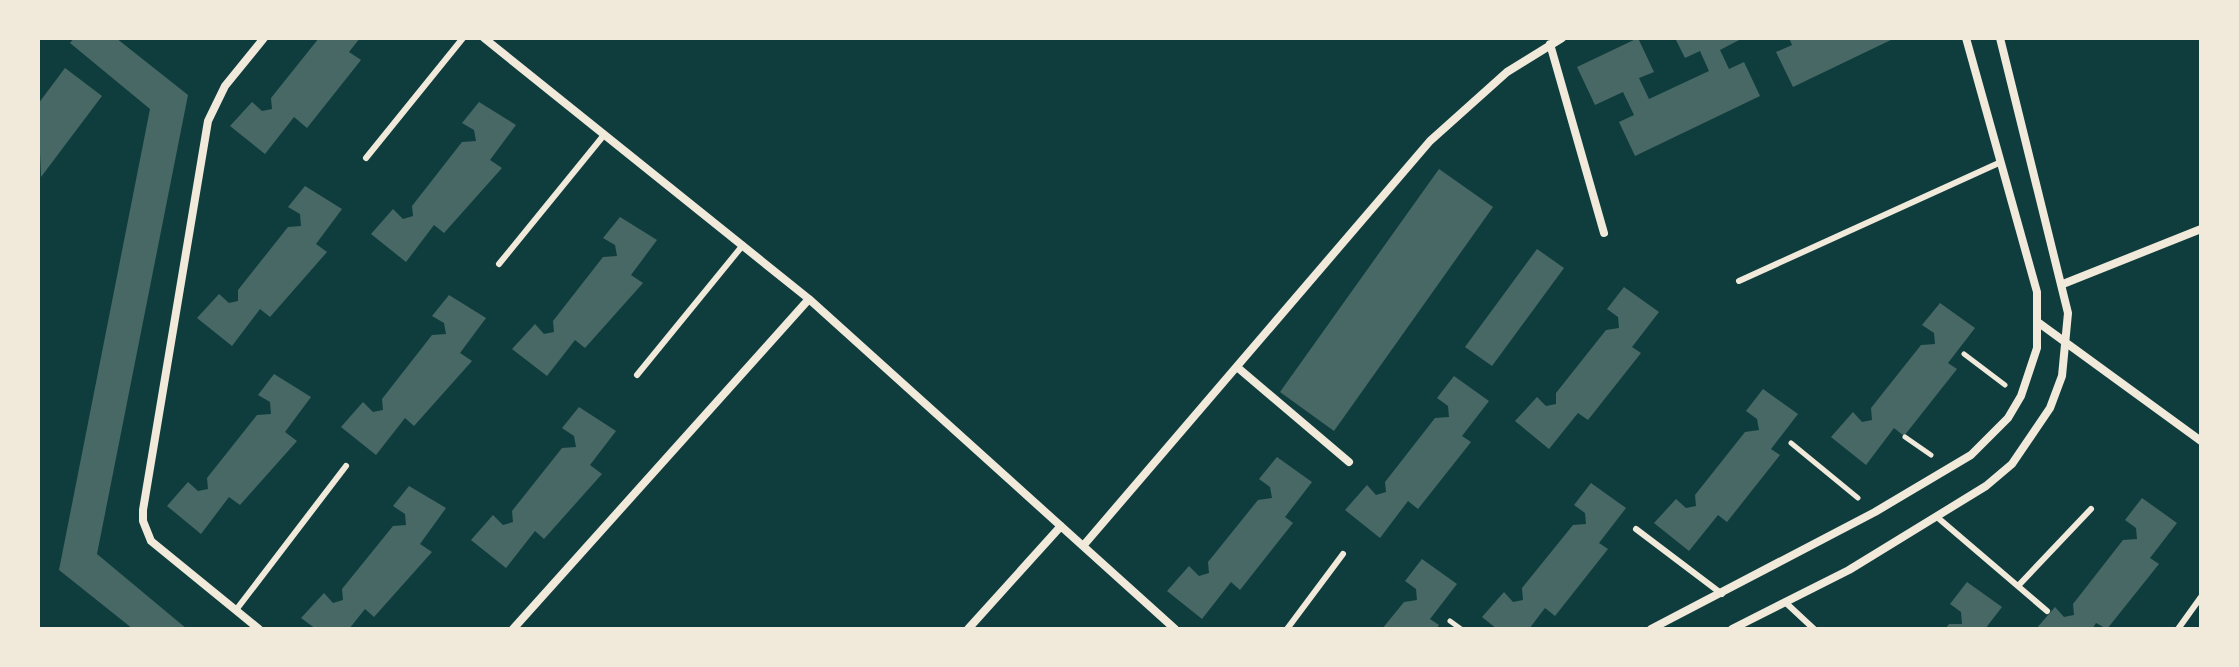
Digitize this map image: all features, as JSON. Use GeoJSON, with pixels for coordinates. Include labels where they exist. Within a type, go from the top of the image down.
{"type":"FeatureCollection","features":[{"type":"Feature","properties":{"kind":"street"},"geometry":{"type":"LineString","coordinates":[[259,629],[151,541],[143,521],[143,510],[208,121],[225,86],[264,38]]}},
{"type":"Feature","properties":{"kind":"street"},"geometry":{"type":"LineString","coordinates":[[484,38],[809,299],[1175,629]]}},
{"type":"Feature","properties":{"kind":"street"},"geometry":{"type":"LineString","coordinates":[[1083,546],[1430,141],[1497,80],[1562,38]]}},
{"type":"Feature","properties":{"kind":"street"},"geometry":{"type":"LineString","coordinates":[[1651,629],[1875,512],[1949,468],[1990,438],[2021,396],[2037,348],[2037,292],[1966,38]]}},
{"type":"Feature","properties":{"kind":"street"},"geometry":{"type":"LineString","coordinates":[[1732,629],[1849,570],[1986,486],[2012,464],[2050,408],[2062,376],[2068,342],[2063,284],[2000,38]]}},
{"type":"Feature","properties":{"kind":"street"},"geometry":{"type":"LineString","coordinates":[[1550,44],[1604,233]]}},
{"type":"Feature","properties":{"kind":"street"},"geometry":{"type":"LineString","coordinates":[[2063,284],[2201,229]]}},
{"type":"Feature","properties":{"kind":"street"},"geometry":{"type":"LineString","coordinates":[[513,629],[809,299]]}},
{"type":"Feature","properties":{"kind":"street"},"geometry":{"type":"LineString","coordinates":[[2039,323],[2201,441]]}},
{"type":"Feature","properties":{"kind":"street"},"geometry":{"type":"LineString","coordinates":[[1237,367],[1349,462]]}},
{"type":"Feature","properties":{"kind":"street"},"geometry":{"type":"LineString","coordinates":[[968,629],[1061,526]]}},
{"type":"Feature","properties":{"kind":"lane"},"geometry":{"type":"LineString","coordinates":[[366,158],[463,38]]}},
{"type":"Feature","properties":{"kind":"lane"},"geometry":{"type":"LineString","coordinates":[[499,264],[604,135]]}},
{"type":"Feature","properties":{"kind":"lane"},"geometry":{"type":"LineString","coordinates":[[1739,281],[2001,162]]}},
{"type":"Feature","properties":{"kind":"lane"},"geometry":{"type":"LineString","coordinates":[[637,375],[743,245]]}},
{"type":"Feature","properties":{"kind":"lane"},"geometry":{"type":"LineString","coordinates":[[236,610],[346,466]]}},
{"type":"Feature","properties":{"kind":"lane"},"geometry":{"type":"LineString","coordinates":[[2018,586],[2091,509]]}},
{"type":"Feature","properties":{"kind":"lane"},"geometry":{"type":"LineString","coordinates":[[1937,517],[2047,611]]}},
{"type":"Feature","properties":{"kind":"lane"},"geometry":{"type":"LineString","coordinates":[[1636,529],[1722,594]]}},
{"type":"Feature","properties":{"kind":"lane"},"geometry":{"type":"LineString","coordinates":[[1287,629],[1343,554]]}},
{"type":"Feature","properties":{"kind":"lane"},"geometry":{"type":"LineString","coordinates":[[2178,629],[2201,597]]}},
{"type":"Feature","properties":{"kind":"lane"},"geometry":{"type":"LineString","coordinates":[[1785,602],[1814,629]]}},
{"type":"Feature","properties":{"kind":"path"},"geometry":{"type":"LineString","coordinates":[[1964,354],[2021,396]]}},
{"type":"Feature","properties":{"kind":"path"},"geometry":{"type":"LineString","coordinates":[[1905,437],[1949,468]]}},
{"type":"Feature","properties":{"kind":"path"},"geometry":{"type":"LineString","coordinates":[[1791,443],[1875,512]]}},
{"type":"Feature","properties":{"kind":"path"},"geometry":{"type":"LineString","coordinates":[[1450,621],[1461,629]]}},
{"type":"Feature","properties":{"kind":"building"},"geometry":{"type":"Polygon","coordinates":[[[74,38],[116,38],[188,95],[97,554],[187,629],[133,629],[59,570],[150,109],[70,43],[74,38]]]}},
{"type":"Feature","properties":{"kind":"building"},"geometry":{"type":"Polygon","coordinates":[[[319,38],[360,38],[349,52],[361,60],[307,128],[294,117],[265,154],[230,126],[252,102],[262,111],[272,109],[271,98],[319,38]]]}},
{"type":"Feature","properties":{"kind":"building"},"geometry":{"type":"Polygon","coordinates":[[[1638,38],[1654,72],[1639,78],[1649,99],[1709,71],[1700,51],[1685,58],[1675,38],[1743,38],[1720,50],[1729,69],[1744,62],[1760,96],[1635,156],[1619,122],[1634,115],[1623,92],[1595,105],[1577,67],[1638,38]]]}},
{"type":"Feature","properties":{"kind":"building"},"geometry":{"type":"Polygon","coordinates":[[[1789,38],[1895,38],[1793,87],[1776,52],[1792,45],[1789,38]]]}},
{"type":"Feature","properties":{"kind":"building"},"geometry":{"type":"Polygon","coordinates":[[[65,68],[102,96],[41,177],[38,104],[65,68]]]}},
{"type":"Feature","properties":{"kind":"building"},"geometry":{"type":"Polygon","coordinates":[[[479,102],[516,125],[490,160],[502,168],[444,233],[434,225],[406,262],[371,234],[393,209],[403,219],[413,216],[412,206],[462,142],[476,141],[474,130],[462,123],[479,102]]]}},
{"type":"Feature","properties":{"kind":"building"},"geometry":{"type":"Polygon","coordinates":[[[1439,169],[1493,207],[1334,431],[1280,392],[1439,169]]]}},
{"type":"Feature","properties":{"kind":"building"},"geometry":{"type":"Polygon","coordinates":[[[305,186],[342,209],[316,244],[327,252],[270,317],[260,309],[232,346],[197,318],[219,294],[229,303],[238,301],[238,290],[288,227],[301,226],[300,214],[288,207],[305,186]]]}},
{"type":"Feature","properties":{"kind":"building"},"geometry":{"type":"Polygon","coordinates":[[[620,217],[657,240],[631,275],[643,283],[585,348],[575,340],[547,376],[512,349],[535,324],[544,334],[554,332],[553,321],[603,257],[617,256],[615,245],[603,238],[620,217]]]}},
{"type":"Feature","properties":{"kind":"building"},"geometry":{"type":"Polygon","coordinates":[[[1537,249],[1564,268],[1492,366],[1465,347],[1537,249]]]}},
{"type":"Feature","properties":{"kind":"building"},"geometry":{"type":"Polygon","coordinates":[[[1624,287],[1659,312],[1632,347],[1641,353],[1588,420],[1578,413],[1549,449],[1515,421],[1537,397],[1546,406],[1556,404],[1556,393],[1606,330],[1619,328],[1618,317],[1607,309],[1624,287]]]}},
{"type":"Feature","properties":{"kind":"building"},"geometry":{"type":"Polygon","coordinates":[[[449,295],[486,318],[460,353],[472,361],[414,426],[405,418],[376,455],[341,427],[363,402],[373,412],[383,410],[382,399],[432,335],[446,334],[444,323],[432,316],[449,295]]]}},
{"type":"Feature","properties":{"kind":"building"},"geometry":{"type":"Polygon","coordinates":[[[1940,303],[1975,328],[1948,363],[1957,369],[1904,436],[1894,428],[1866,465],[1831,437],[1853,412],[1862,422],[1872,420],[1871,408],[1921,345],[1935,344],[1934,333],[1922,325],[1940,303]]]}},
{"type":"Feature","properties":{"kind":"building"},"geometry":{"type":"Polygon","coordinates":[[[274,374],[311,397],[285,432],[297,441],[240,505],[229,497],[201,534],[167,506],[188,482],[198,491],[208,489],[207,478],[257,415],[271,414],[270,402],[258,395],[274,374]]]}},
{"type":"Feature","properties":{"kind":"building"},"geometry":{"type":"Polygon","coordinates":[[[1454,376],[1489,401],[1462,436],[1471,442],[1418,509],[1408,501],[1380,538],[1345,510],[1367,485],[1376,495],[1386,492],[1385,482],[1435,418],[1449,417],[1448,406],[1437,398],[1454,376]]]}},
{"type":"Feature","properties":{"kind":"building"},"geometry":{"type":"Polygon","coordinates":[[[1763,389],[1798,414],[1771,449],[1780,455],[1727,522],[1718,515],[1689,551],[1654,523],[1676,499],[1686,508],[1696,506],[1695,495],[1745,432],[1759,430],[1757,419],[1746,411],[1763,389]]]}},
{"type":"Feature","properties":{"kind":"building"},"geometry":{"type":"Polygon","coordinates":[[[579,407],[616,431],[590,465],[602,474],[544,539],[535,531],[506,568],[471,540],[493,515],[503,525],[513,522],[512,511],[562,448],[576,447],[574,436],[562,428],[579,407]]]}},
{"type":"Feature","properties":{"kind":"building"},"geometry":{"type":"Polygon","coordinates":[[[1277,457],[1312,482],[1285,517],[1293,523],[1240,590],[1231,582],[1202,619],[1167,591],[1189,566],[1199,576],[1209,573],[1208,562],[1258,500],[1272,498],[1270,487],[1259,479],[1277,457]]]}},
{"type":"Feature","properties":{"kind":"building"},"geometry":{"type":"Polygon","coordinates":[[[1591,483],[1626,508],[1599,543],[1608,549],[1555,616],[1545,608],[1529,629],[1497,629],[1482,617],[1504,592],[1513,602],[1523,600],[1522,588],[1573,525],[1586,524],[1585,513],[1574,505],[1591,483]]]}},
{"type":"Feature","properties":{"kind":"building"},"geometry":{"type":"Polygon","coordinates":[[[409,486],[446,508],[420,544],[432,552],[374,617],[365,609],[349,629],[316,629],[301,618],[324,593],[333,603],[343,600],[342,589],[393,526],[406,525],[405,514],[393,506],[409,486]]]}},
{"type":"Feature","properties":{"kind":"building"},"geometry":{"type":"Polygon","coordinates":[[[2142,498],[2177,523],[2150,558],[2159,564],[2107,629],[2096,623],[2092,629],[2036,629],[2055,607],[2064,617],[2074,615],[2073,604],[2123,540],[2137,539],[2136,528],[2125,520],[2142,498]]]}},
{"type":"Feature","properties":{"kind":"building"},"geometry":{"type":"Polygon","coordinates":[[[1422,559],[1457,584],[1430,619],[1439,625],[1436,629],[1382,629],[1404,602],[1417,600],[1416,589],[1405,581],[1422,559]]]}},
{"type":"Feature","properties":{"kind":"building"},"geometry":{"type":"Polygon","coordinates":[[[1967,582],[2002,607],[1985,629],[1945,629],[1949,624],[1962,624],[1961,612],[1950,604],[1967,582]]]}}]}
